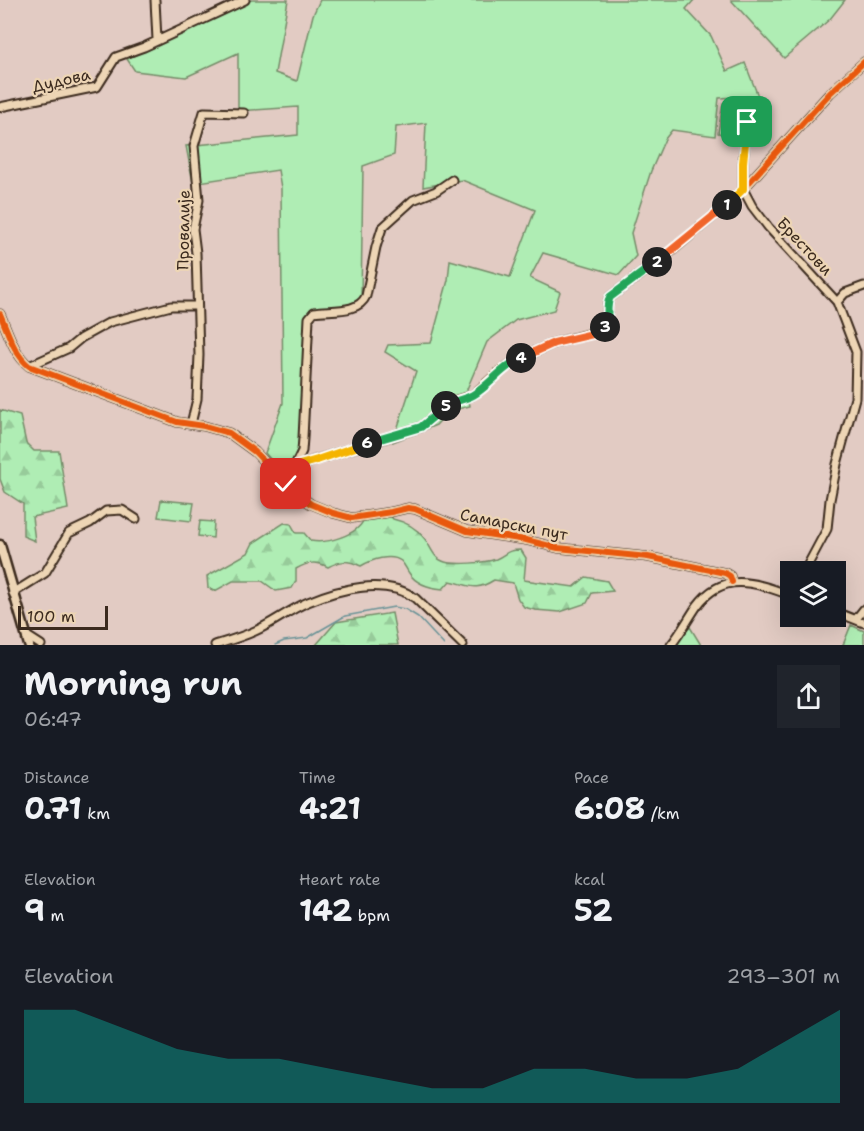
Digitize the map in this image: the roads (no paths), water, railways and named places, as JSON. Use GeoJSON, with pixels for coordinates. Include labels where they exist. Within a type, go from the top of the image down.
{"type":"FeatureCollection","features":[{"type":"Feature","properties":{"kind":"main road"},"geometry":{"type":"LineString","coordinates":[[0,545],[28,641]]}},
{"type":"Feature","properties":{"kind":"street"},"geometry":{"type":"LineString","coordinates":[[155,0],[157,40]]}},
{"type":"Feature","properties":{"kind":"street"},"geometry":{"type":"LineString","coordinates":[[225,0],[226,9]]}},
{"type":"Feature","properties":{"kind":"street","name":"Дудова"},"geometry":{"type":"LineString","coordinates":[[0,107],[98,87],[116,57],[244,0]]}},
{"type":"Feature","properties":{"kind":"street"},"geometry":{"type":"LineString","coordinates":[[296,466],[421,427],[453,401],[473,395],[515,361],[554,343],[602,330],[608,320],[607,303],[610,297],[710,221],[743,189],[830,93],[864,62]]}},
{"type":"Feature","properties":{"kind":"street","name":"Провалије"},"geometry":{"type":"LineString","coordinates":[[191,424],[197,399],[199,355],[196,253],[193,229],[198,200],[194,146],[196,134],[204,112],[244,113]]}},
{"type":"Feature","properties":{"kind":"street"},"geometry":{"type":"LineString","coordinates":[[743,189],[747,122]]}},
{"type":"Feature","properties":{"kind":"street"},"geometry":{"type":"LineString","coordinates":[[286,484],[302,451],[307,378],[307,328],[310,315],[321,311],[353,308],[363,303],[382,228],[413,200],[436,191],[452,180]]}},
{"type":"Feature","properties":{"kind":"street","name":"Брестови"},"geometry":{"type":"LineString","coordinates":[[743,189],[752,206],[769,228],[837,302],[856,352],[855,398],[831,493],[827,529],[810,561]]}},
{"type":"Feature","properties":{"kind":"street"},"geometry":{"type":"LineString","coordinates":[[837,302],[845,293],[864,286]]}},
{"type":"Feature","properties":{"kind":"street"},"geometry":{"type":"LineString","coordinates":[[0,314],[22,361],[29,366],[69,348],[81,338],[110,322],[171,306],[196,306]]}},
{"type":"Feature","properties":{"kind":"street","name":"Самарски пут"},"geometry":{"type":"LineString","coordinates":[[29,366],[151,412],[217,429],[241,441],[255,452],[286,484],[312,504],[333,513],[352,518],[408,508],[424,512],[467,531],[526,540],[558,548],[648,556],[725,573],[730,576],[732,582]]}},
{"type":"Feature","properties":{"kind":"street"},"geometry":{"type":"LineString","coordinates":[[13,592],[45,573],[69,533],[113,510],[123,510],[136,519]]}},
{"type":"Feature","properties":{"kind":"street"},"geometry":{"type":"LineString","coordinates":[[671,645],[702,599],[716,588],[732,582],[749,582],[780,592]]}},
{"type":"Feature","properties":{"kind":"street"},"geometry":{"type":"LineString","coordinates":[[215,645],[252,633],[314,600],[339,592],[375,587],[406,592],[463,645]]}},
{"type":"Feature","properties":{"kind":"street"},"geometry":{"type":"LineString","coordinates":[[856,619],[864,609]]}},
{"type":"Feature","properties":{"kind":"street"},"geometry":{"type":"LineString","coordinates":[[846,616],[864,623]]}},
{"type":"Feature","properties":{"kind":"street"},"geometry":{"type":"LineString","coordinates":[[28,641],[42,645]]}},
{"type":"Feature","properties":{"kind":"waterway"},"geometry":{"type":"LineString","coordinates":[[275,645],[284,641],[307,638],[345,616],[394,607],[405,609],[418,617],[444,645]]}}]}
